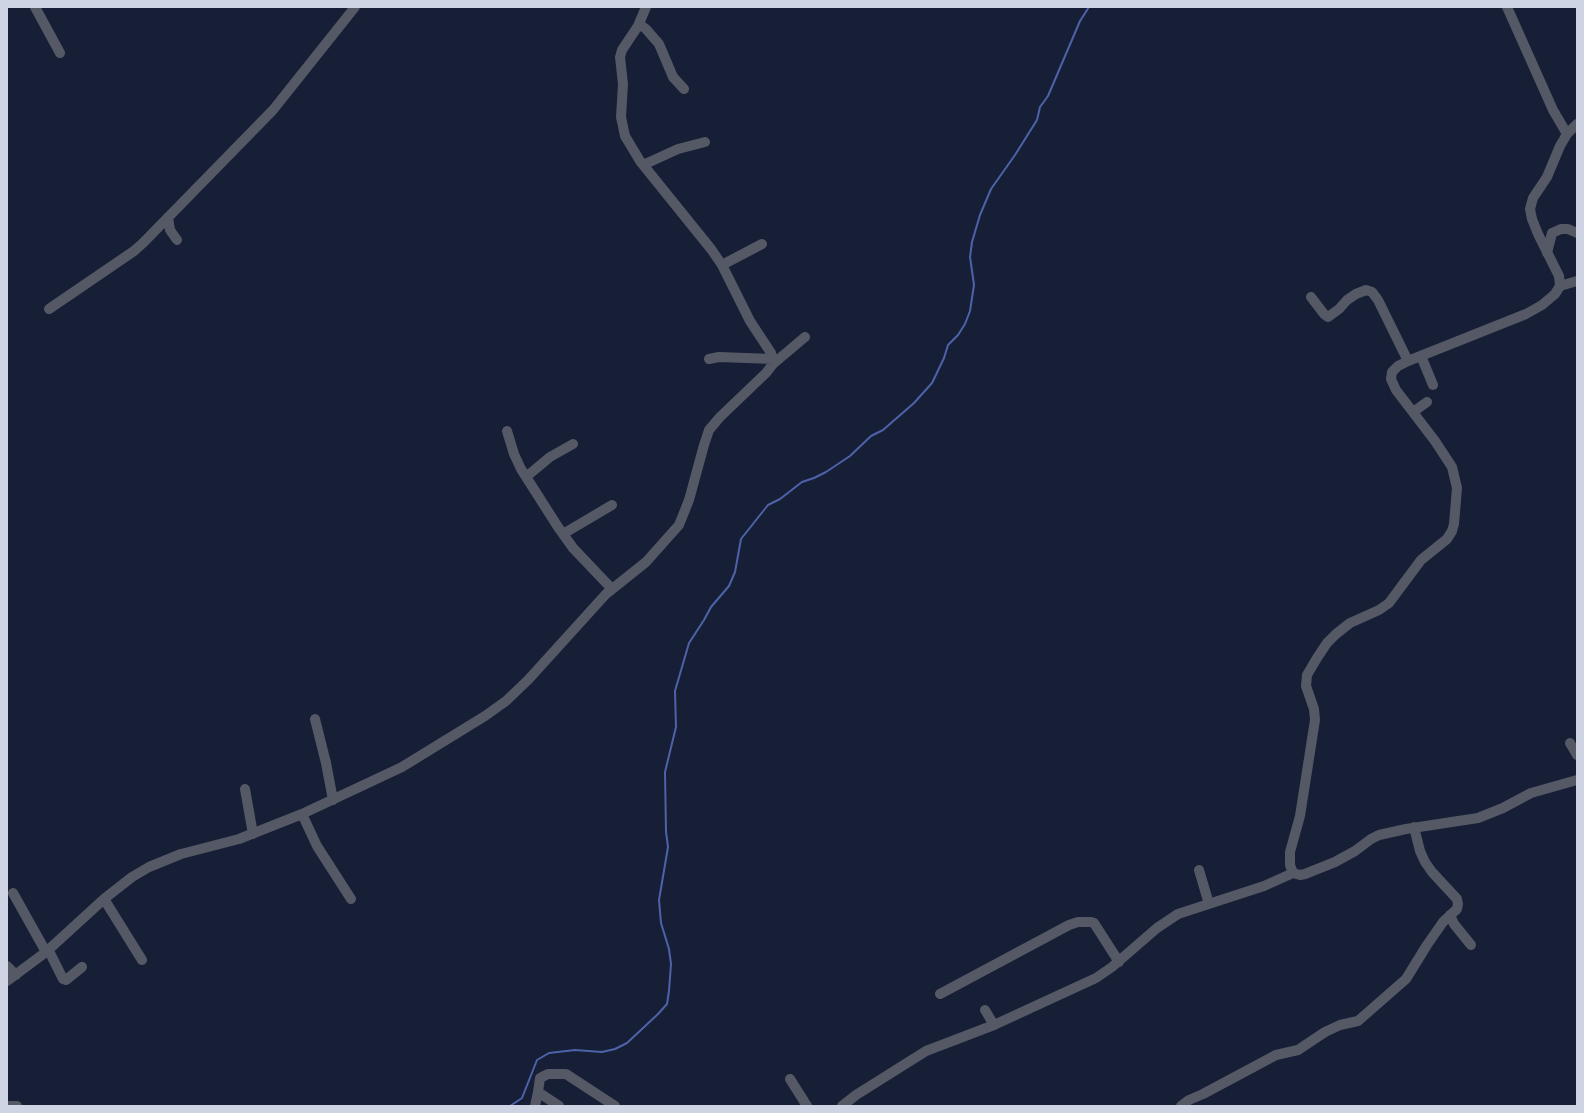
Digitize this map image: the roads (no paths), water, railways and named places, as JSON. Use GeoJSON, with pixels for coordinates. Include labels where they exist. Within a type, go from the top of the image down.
{"type":"FeatureCollection","features":[{"type":"Feature","properties":{"kind":"street"},"geometry":{"type":"LineString","coordinates":[[35,7],[60,53]]}},
{"type":"Feature","properties":{"kind":"street"},"geometry":{"type":"LineString","coordinates":[[49,309],[134,251],[168,218],[273,110],[355,7]]}},
{"type":"Feature","properties":{"kind":"street"},"geometry":{"type":"LineString","coordinates":[[646,7],[639,24],[621,53],[620,62],[623,84],[622,116],[626,136],[643,165],[707,243],[722,265],[745,311],[772,352],[773,361]]}},
{"type":"Feature","properties":{"kind":"street"},"geometry":{"type":"LineString","coordinates":[[1507,7],[1553,110],[1567,134]]}},
{"type":"Feature","properties":{"kind":"street"},"geometry":{"type":"LineString","coordinates":[[639,24],[646,29],[659,44],[672,77],[684,89]]}},
{"type":"Feature","properties":{"kind":"street"},"geometry":{"type":"LineString","coordinates":[[1293,873],[1290,865],[1290,852],[1300,816],[1315,720],[1314,709],[1306,686],[1307,675],[1317,658],[1336,634],[1350,623],[1379,610],[1389,603],[1421,560],[1446,539],[1452,531],[1454,524],[1457,488],[1452,467],[1436,441],[1396,390],[1391,379],[1391,375],[1394,369],[1408,361],[1530,311],[1556,294],[1560,286],[1559,276],[1532,219],[1530,209],[1533,198],[1546,177],[1560,146],[1567,134],[1577,124]]}},
{"type":"Feature","properties":{"kind":"street"},"geometry":{"type":"LineString","coordinates":[[643,165],[678,149],[705,142]]}},
{"type":"Feature","properties":{"kind":"street"},"geometry":{"type":"LineString","coordinates":[[168,218],[170,230],[177,240]]}},
{"type":"Feature","properties":{"kind":"street"},"geometry":{"type":"LineString","coordinates":[[1548,254],[1552,233],[1561,229],[1568,229],[1577,233]]}},
{"type":"Feature","properties":{"kind":"street"},"geometry":{"type":"LineString","coordinates":[[722,265],[762,244]]}},
{"type":"Feature","properties":{"kind":"street"},"geometry":{"type":"LineString","coordinates":[[1560,286],[1577,281]]}},
{"type":"Feature","properties":{"kind":"street"},"geometry":{"type":"LineString","coordinates":[[1311,297],[1324,314],[1328,316],[1339,309],[1347,300],[1356,294],[1366,290],[1372,292],[1378,300],[1408,361]]}},
{"type":"Feature","properties":{"kind":"street"},"geometry":{"type":"LineString","coordinates":[[7,981],[47,950],[104,899],[140,872],[161,861],[181,854],[229,842],[253,834],[333,800],[407,764],[457,735],[506,701],[528,680],[575,627],[612,589],[646,562],[679,525],[689,500],[709,430],[743,393],[762,377],[773,361],[805,337]]}},
{"type":"Feature","properties":{"kind":"street"},"geometry":{"type":"LineString","coordinates":[[1421,356],[1433,385]]}},
{"type":"Feature","properties":{"kind":"street"},"geometry":{"type":"LineString","coordinates":[[709,359],[727,357],[773,361]]}},
{"type":"Feature","properties":{"kind":"street"},"geometry":{"type":"LineString","coordinates":[[1413,412],[1427,402]]}},
{"type":"Feature","properties":{"kind":"street"},"geometry":{"type":"LineString","coordinates":[[506,431],[514,454],[526,477],[563,534],[573,548],[612,589]]}},
{"type":"Feature","properties":{"kind":"street"},"geometry":{"type":"LineString","coordinates":[[526,477],[550,457],[573,444]]}},
{"type":"Feature","properties":{"kind":"street"},"geometry":{"type":"LineString","coordinates":[[563,534],[612,505]]}},
{"type":"Feature","properties":{"kind":"street"},"geometry":{"type":"LineString","coordinates":[[315,719],[325,757],[333,800]]}},
{"type":"Feature","properties":{"kind":"street"},"geometry":{"type":"LineString","coordinates":[[1570,744],[1577,755]]}},
{"type":"Feature","properties":{"kind":"street"},"geometry":{"type":"LineString","coordinates":[[842,1106],[856,1095],[926,1050],[994,1025],[1085,984],[1119,962],[1164,922],[1178,914],[1264,886],[1293,873],[1300,875],[1311,872],[1347,856],[1371,838],[1414,827],[1478,818],[1503,808],[1531,793],[1577,780]]}},
{"type":"Feature","properties":{"kind":"street"},"geometry":{"type":"LineString","coordinates":[[245,789],[253,834]]}},
{"type":"Feature","properties":{"kind":"street"},"geometry":{"type":"LineString","coordinates":[[302,814],[317,846],[351,899]]}},
{"type":"Feature","properties":{"kind":"street"},"geometry":{"type":"LineString","coordinates":[[1181,1106],[1188,1100],[1203,1094],[1279,1053],[1298,1050],[1340,1024],[1360,1020],[1375,1004],[1406,979],[1424,949],[1458,907],[1458,902],[1428,867],[1420,851],[1414,827]]}},
{"type":"Feature","properties":{"kind":"street"},"geometry":{"type":"LineString","coordinates":[[1199,870],[1209,904]]}},
{"type":"Feature","properties":{"kind":"street"},"geometry":{"type":"LineString","coordinates":[[13,893],[63,979],[66,980],[82,967]]}},
{"type":"Feature","properties":{"kind":"street"},"geometry":{"type":"LineString","coordinates":[[104,899],[142,960]]}},
{"type":"Feature","properties":{"kind":"street"},"geometry":{"type":"LineString","coordinates":[[1450,915],[1454,924],[1471,945]]}},
{"type":"Feature","properties":{"kind":"street"},"geometry":{"type":"LineString","coordinates":[[940,994],[1069,925],[1078,922],[1094,923],[1119,962]]}},
{"type":"Feature","properties":{"kind":"street"},"geometry":{"type":"LineString","coordinates":[[7,966],[16,975]]}},
{"type":"Feature","properties":{"kind":"street"},"geometry":{"type":"LineString","coordinates":[[985,1010],[994,1025]]}},
{"type":"Feature","properties":{"kind":"street"},"geometry":{"type":"LineString","coordinates":[[535,1106],[540,1078],[548,1074],[566,1074],[615,1106]]}},
{"type":"Feature","properties":{"kind":"street"},"geometry":{"type":"LineString","coordinates":[[790,1079],[807,1106]]}},
{"type":"Feature","properties":{"kind":"street"},"geometry":{"type":"LineString","coordinates":[[538,1092],[559,1106]]}},
{"type":"Feature","properties":{"kind":"street"},"geometry":{"type":"LineString","coordinates":[[10,1106],[17,1106]]}},
{"type":"Feature","properties":{"kind":"waterway"},"geometry":{"type":"LineString","coordinates":[[510,1106],[522,1098],[537,1060],[549,1053],[575,1050],[602,1052],[615,1049],[627,1043],[667,1004],[671,964],[669,949],[661,923],[659,900],[668,847],[666,832],[665,772],[676,727],[675,691],[689,643],[711,607],[729,586],[735,572],[741,539],[768,505],[780,499],[802,482],[826,472],[850,456],[871,436],[883,430],[914,403],[932,383],[944,358],[948,345],[958,335],[965,324],[970,311],[974,285],[970,257],[972,242],[980,215],[991,189],[1037,120],[1040,107],[1048,96],[1080,21],[1089,7]]}}]}
